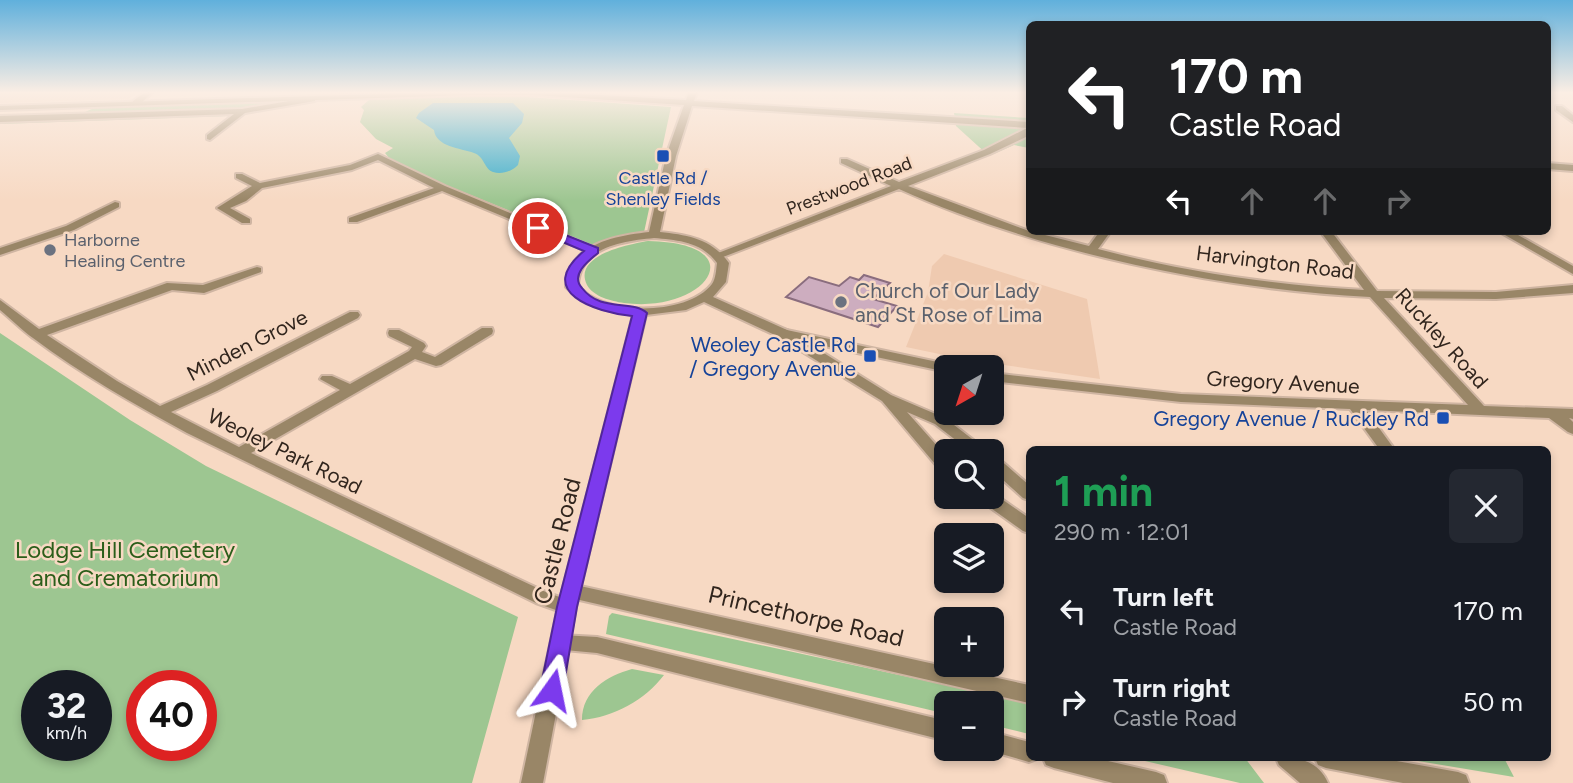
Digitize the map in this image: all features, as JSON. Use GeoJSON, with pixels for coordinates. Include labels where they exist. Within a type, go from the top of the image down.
{"type":"FeatureCollection","features":[{"type":"Feature","properties":{"kind":"street"},"geometry":{"type":"LineString","coordinates":[[210,137],[220,129]]}},
{"type":"Feature","properties":{"kind":"street"},"geometry":{"type":"LineString","coordinates":[[654,235],[671,156],[681,129]]}},
{"type":"Feature","properties":{"kind":"street","name":"Prestwood Road"},"geometry":{"type":"LineString","coordinates":[[719,255],[1009,142],[1026,129]]}},
{"type":"Feature","properties":{"kind":"street"},"geometry":{"type":"LineString","coordinates":[[246,221],[222,208],[242,199],[260,186],[352,167],[378,157],[442,188],[593,250]]}},
{"type":"Feature","properties":{"kind":"street","name":"Harvington Road"},"geometry":{"type":"LineString","coordinates":[[844,161],[950,207],[1026,232]]}},
{"type":"Feature","properties":{"kind":"street"},"geometry":{"type":"LineString","coordinates":[[1551,166],[1573,168]]}},
{"type":"Feature","properties":{"kind":"street"},"geometry":{"type":"LineString","coordinates":[[239,176],[260,186]]}},
{"type":"Feature","properties":{"kind":"street"},"geometry":{"type":"LineString","coordinates":[[353,220],[442,188]]}},
{"type":"Feature","properties":{"kind":"street"},"geometry":{"type":"LineString","coordinates":[[0,252],[69,228],[115,205]]}},
{"type":"Feature","properties":{"kind":"street"},"geometry":{"type":"LineString","coordinates":[[80,209],[100,212]]}},
{"type":"Feature","properties":{"kind":"street"},"geometry":{"type":"LineString","coordinates":[[654,235],[689,239],[711,248],[719,255],[724,272],[722,281],[703,297],[677,308],[640,313],[596,306],[572,287],[572,271],[593,250],[624,239],[654,235]]}},
{"type":"Feature","properties":{"kind":"street","name":"Harvington Road"},"geometry":{"type":"LineString","coordinates":[[1036,235],[1210,274],[1306,288],[1467,297],[1573,289]]}},
{"type":"Feature","properties":{"kind":"street"},"geometry":{"type":"LineString","coordinates":[[1092,249],[1103,235]]}},
{"type":"Feature","properties":{"kind":"street","name":"Ruckley Road"},"geometry":{"type":"LineString","coordinates":[[1328,235],[1373,293],[1480,410]]}},
{"type":"Feature","properties":{"kind":"street"},"geometry":{"type":"LineString","coordinates":[[1510,235],[1573,271]]}},
{"type":"Feature","properties":{"kind":"street"},"geometry":{"type":"LineString","coordinates":[[36,335],[171,286],[204,289],[257,270]]}},
{"type":"Feature","properties":{"kind":"street"},"geometry":{"type":"LineString","coordinates":[[204,289],[210,302]]}},
{"type":"Feature","properties":{"kind":"street"},"geometry":{"type":"LineString","coordinates":[[703,297],[782,333],[886,398],[934,414]]}},
{"type":"Feature","properties":{"kind":"street","name":"Weoley Park Road"},"geometry":{"type":"LineString","coordinates":[[0,304],[36,335],[159,412],[542,598],[569,599]]}},
{"type":"Feature","properties":{"kind":"street","name":"Castle Road"},"geometry":{"type":"LineString","coordinates":[[532,783],[569,599],[640,313]]}},
{"type":"Feature","properties":{"kind":"street","name":"Minden Grove"},"geometry":{"type":"LineString","coordinates":[[159,412],[212,388],[354,315]]}},
{"type":"Feature","properties":{"kind":"street"},"geometry":{"type":"LineString","coordinates":[[414,354],[436,362],[486,331]]}},
{"type":"Feature","properties":{"kind":"street"},"geometry":{"type":"LineString","coordinates":[[239,453],[414,354],[419,346],[394,333]]}},
{"type":"Feature","properties":{"kind":"street"},"geometry":{"type":"LineString","coordinates":[[782,333],[934,365]]}},
{"type":"Feature","properties":{"kind":"street","name":"Gregory Avenue"},"geometry":{"type":"LineString","coordinates":[[1004,378],[1181,398],[1573,414]]}},
{"type":"Feature","properties":{"kind":"street"},"geometry":{"type":"LineString","coordinates":[[327,379],[349,389]]}},
{"type":"Feature","properties":{"kind":"street"},"geometry":{"type":"LineString","coordinates":[[886,398],[934,452]]}},
{"type":"Feature","properties":{"kind":"street"},"geometry":{"type":"LineString","coordinates":[[1355,406],[1385,446]]}},
{"type":"Feature","properties":{"kind":"street"},"geometry":{"type":"LineString","coordinates":[[1554,414],[1573,429]]}},
{"type":"Feature","properties":{"kind":"street"},"geometry":{"type":"LineString","coordinates":[[953,425],[968,439]]}},
{"type":"Feature","properties":{"kind":"street"},"geometry":{"type":"LineString","coordinates":[[1004,472],[1026,491]]}},
{"type":"Feature","properties":{"kind":"street"},"geometry":{"type":"LineString","coordinates":[[1004,509],[1026,525]]}},
{"type":"Feature","properties":{"kind":"street","name":"Princethorpe Road"},"geometry":{"type":"LineString","coordinates":[[569,599],[1026,693]]}},
{"type":"Feature","properties":{"kind":"street"},"geometry":{"type":"LineString","coordinates":[[561,643],[597,645],[934,728]]}},
{"type":"Feature","properties":{"kind":"street"},"geometry":{"type":"LineString","coordinates":[[1004,746],[1026,751]]}},
{"type":"Feature","properties":{"kind":"street"},"geometry":{"type":"LineString","coordinates":[[1066,761],[1156,783]]}},
{"type":"Feature","properties":{"kind":"street"},"geometry":{"type":"LineString","coordinates":[[1291,761],[1317,783]]}},
{"type":"Feature","properties":{"kind":"street"},"geometry":{"type":"LineString","coordinates":[[1342,761],[1458,783]]}},
{"type":"Feature","properties":{"kind":"shaded area"},"geometry":{"type":"Polygon","coordinates":[[[944,254],[1087,299],[1100,379],[1004,365],[1004,355],[944,355],[906,347],[928,292],[932,266],[944,254]]]}},
{"type":"Feature","properties":{"kind":"green space"},"geometry":{"type":"Polygon","coordinates":[[[366,129],[666,129],[643,237],[599,246],[394,164],[385,153],[393,148],[376,139],[366,129]]]}},
{"type":"Feature","properties":{"kind":"green space"},"geometry":{"type":"Polygon","coordinates":[[[959,129],[1026,129],[1026,147],[1014,145],[989,156],[959,129]]]}},
{"type":"Feature","properties":{"kind":"green space"},"geometry":{"type":"Polygon","coordinates":[[[648,241],[682,245],[702,253],[710,264],[708,277],[696,289],[678,298],[653,304],[614,301],[590,289],[585,275],[588,266],[595,259],[617,248],[648,241]]]}},
{"type":"Feature","properties":{"kind":"green space","name":"Lodge Hill Cemetery and Crematorium"},"geometry":{"type":"Polygon","coordinates":[[[0,333],[130,420],[206,466],[518,617],[472,783],[0,783],[0,333]]]}},
{"type":"Feature","properties":{"kind":"green space"},"geometry":{"type":"Polygon","coordinates":[[[612,613],[973,691],[934,691],[934,711],[606,634],[612,613]]]}},
{"type":"Feature","properties":{"kind":"green space"},"geometry":{"type":"Polygon","coordinates":[[[632,669],[664,675],[648,692],[628,706],[606,715],[582,720],[586,701],[591,693],[605,681],[632,669]]]}},
{"type":"Feature","properties":{"kind":"green space"},"geometry":{"type":"Polygon","coordinates":[[[1004,698],[1026,702],[1026,733],[1004,728],[1004,698]]]}},
{"type":"Feature","properties":{"kind":"green space"},"geometry":{"type":"Polygon","coordinates":[[[1145,761],[1247,761],[1264,783],[1240,783],[1145,761]]]}},
{"type":"Feature","properties":{"kind":"green space"},"geometry":{"type":"Polygon","coordinates":[[[1418,761],[1506,761],[1514,777],[1418,761]]]}},
{"type":"Feature","properties":{"kind":"water"},"geometry":{"type":"Polygon","coordinates":[[[432,129],[517,129],[509,138],[520,156],[518,165],[507,172],[493,172],[478,155],[439,140],[432,129]]]}},
{"type":"Feature","properties":{"kind":"building","name":"Church of Our Lady and St Rose of Lima"},"geometry":{"type":"Polygon","coordinates":[[[864,275],[890,283],[873,299],[897,306],[878,327],[786,297],[809,277],[839,286],[850,277],[859,280],[864,275]]]}},
{"type":"Feature","properties":{"kind":"place","name":"Castle Rd / Shenley Fields"},"geometry":{"type":"Point","coordinates":[663,156]}},
{"type":"Feature","properties":{"kind":"place","name":"Harborne Healing Centre"},"geometry":{"type":"Point","coordinates":[50,250]}},
{"type":"Feature","properties":{"kind":"place","name":"Church of Our Lady and St Rose of Lima"},"geometry":{"type":"Point","coordinates":[841,302]}},
{"type":"Feature","properties":{"kind":"place","name":"Weoley Castle Rd / Gregory Avenue"},"geometry":{"type":"Point","coordinates":[870,356]}},
{"type":"Feature","properties":{"kind":"place","name":"Gregory Avenue / Ruckley Rd"},"geometry":{"type":"Point","coordinates":[1443,418]}},
{"type":"Feature","properties":{"kind":"route"},"geometry":{"type":"LineString","coordinates":[[538,228],[593,250],[572,271],[572,287],[585,300],[609,310],[640,313],[567,607],[552,690]]}}]}
